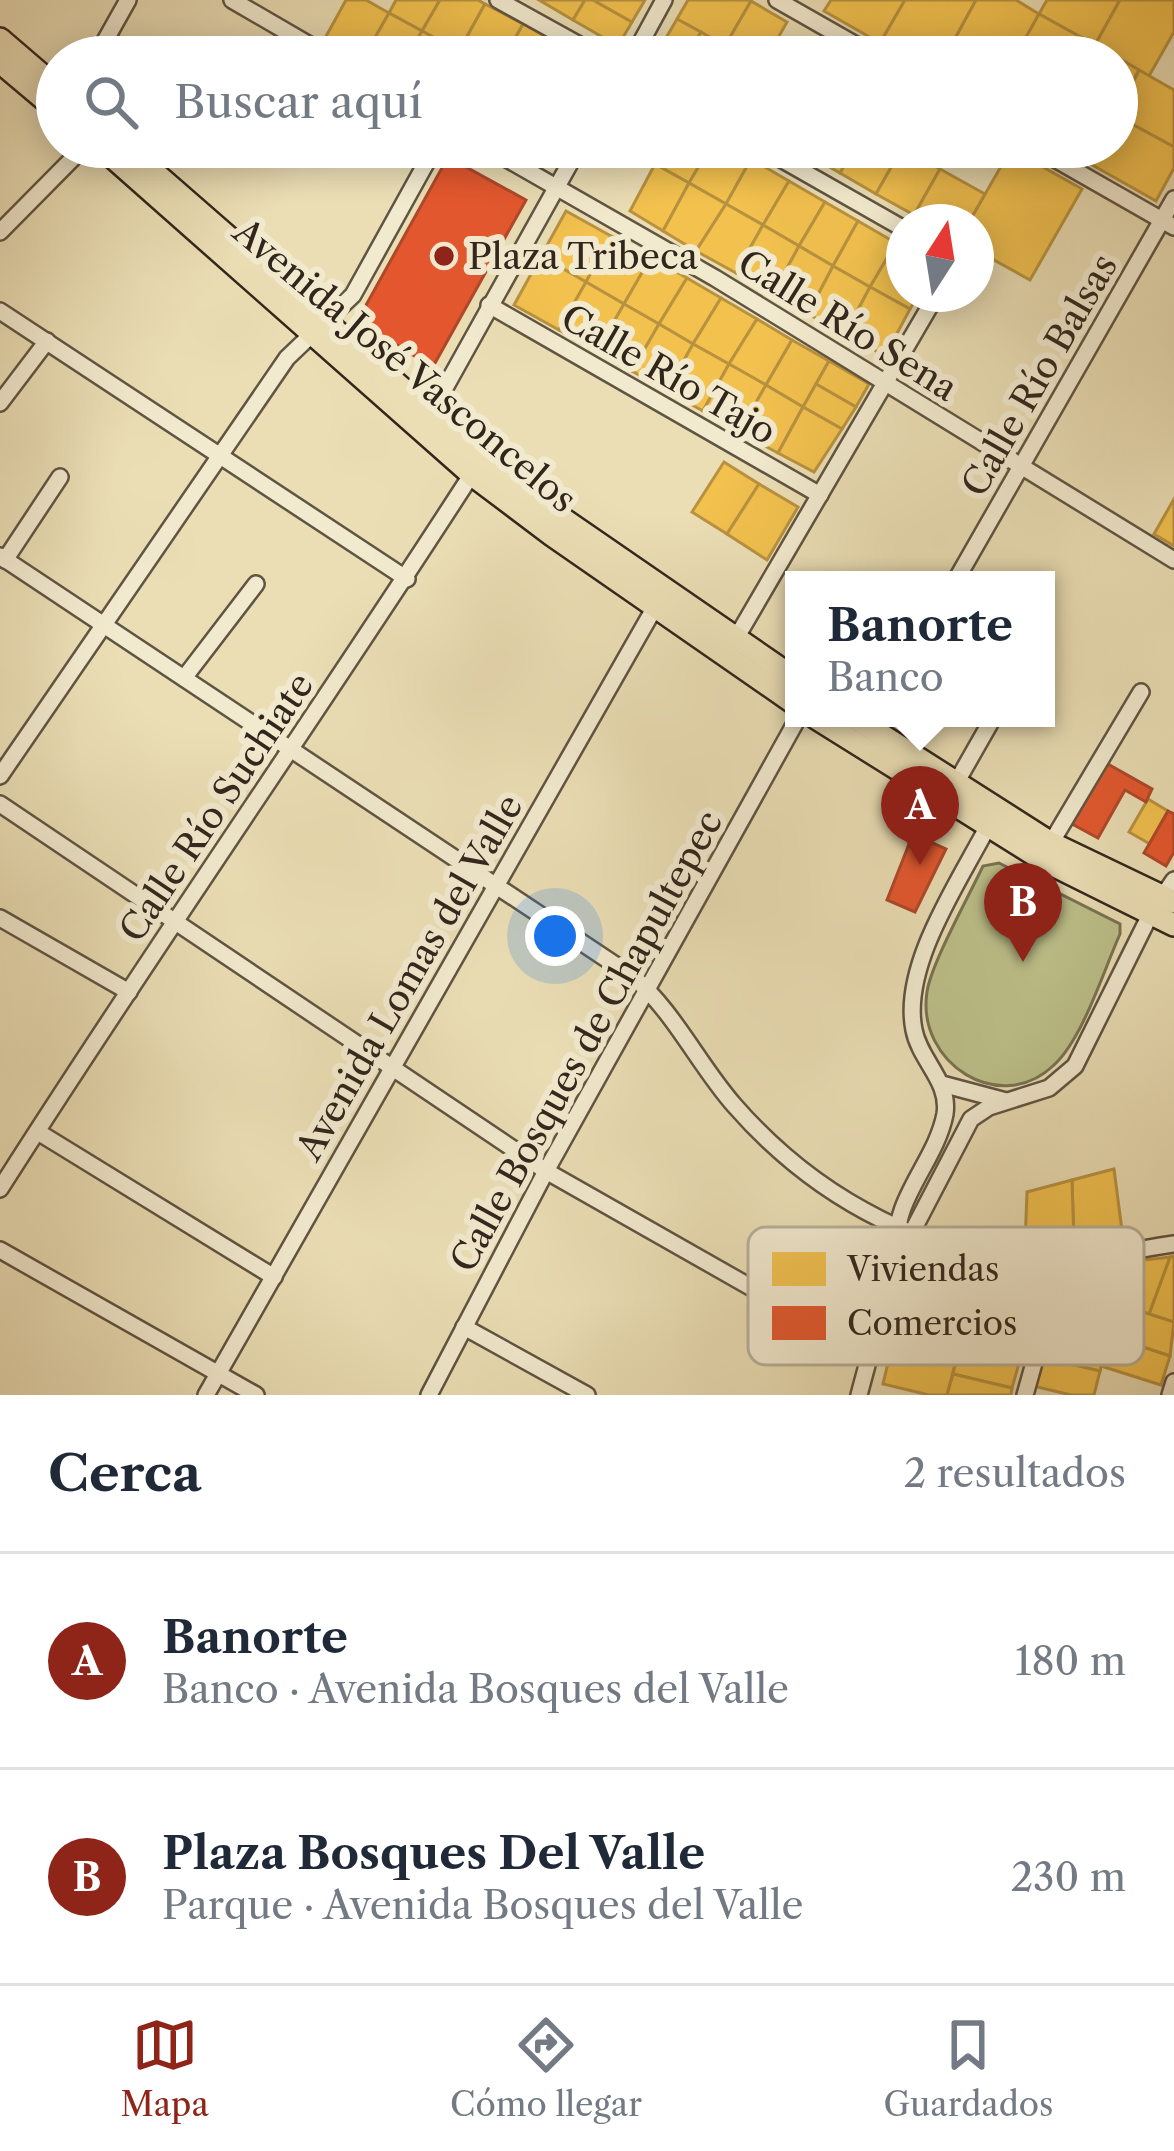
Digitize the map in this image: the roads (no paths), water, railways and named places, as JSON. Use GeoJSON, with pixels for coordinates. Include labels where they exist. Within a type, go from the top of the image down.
{"type":"FeatureCollection","features":[{"type":"Feature","properties":{"kind":"main road"},"geometry":{"type":"LineString","coordinates":[[0,39],[36,79]]}},
{"type":"Feature","properties":{"kind":"main road"},"geometry":{"type":"LineString","coordinates":[[0,62],[36,88]]}},
{"type":"Feature","properties":{"kind":"main road","name":"Avenida José Vasconcelos"},"geometry":{"type":"LineString","coordinates":[[127,168],[320,327]]}},
{"type":"Feature","properties":{"kind":"main road","name":"Avenida José Vasconcelos"},"geometry":{"type":"LineString","coordinates":[[148,168],[476,466],[725,644],[785,695]]}},
{"type":"Feature","properties":{"kind":"main road","name":"Avenida José Vasconcelos"},"geometry":{"type":"LineString","coordinates":[[725,644],[785,673]]}},
{"type":"Feature","properties":{"kind":"main road"},"geometry":{"type":"LineString","coordinates":[[828,727],[1060,870],[1165,899]]}},
{"type":"Feature","properties":{"kind":"main road"},"geometry":{"type":"LineString","coordinates":[[875,727],[1052,843],[1165,899],[1174,925]]}},
{"type":"Feature","properties":{"kind":"main road"},"geometry":{"type":"LineString","coordinates":[[988,826],[1052,843]]}},
{"type":"Feature","properties":{"kind":"street"},"geometry":{"type":"LineString","coordinates":[[108,36],[128,0]]}},
{"type":"Feature","properties":{"kind":"street"},"geometry":{"type":"LineString","coordinates":[[232,0],[294,36]]}},
{"type":"Feature","properties":{"kind":"street"},"geometry":{"type":"LineString","coordinates":[[498,0],[564,36]]}},
{"type":"Feature","properties":{"kind":"street"},"geometry":{"type":"LineString","coordinates":[[644,36],[664,0]]}},
{"type":"Feature","properties":{"kind":"street"},"geometry":{"type":"LineString","coordinates":[[777,0],[840,36]]}},
{"type":"Feature","properties":{"kind":"street"},"geometry":{"type":"LineString","coordinates":[[0,232],[63,168]]}},
{"type":"Feature","properties":{"kind":"street"},"geometry":{"type":"LineString","coordinates":[[0,776],[287,358],[353,295],[423,168]]}},
{"type":"Feature","properties":{"kind":"street","name":"Calle Río Sena"},"geometry":{"type":"LineString","coordinates":[[524,168],[1174,560]]}},
{"type":"Feature","properties":{"kind":"street"},"geometry":{"type":"LineString","coordinates":[[426,422],[567,168]]}},
{"type":"Feature","properties":{"kind":"street"},"geometry":{"type":"LineString","coordinates":[[797,168],[886,219]]}},
{"type":"Feature","properties":{"kind":"street"},"geometry":{"type":"LineString","coordinates":[[1071,168],[1168,223]]}},
{"type":"Feature","properties":{"kind":"street","name":"Calle Río Balsas"},"geometry":{"type":"LineString","coordinates":[[961,571],[1168,223],[1174,199]]}},
{"type":"Feature","properties":{"kind":"street","name":"Calle Río Tajo"},"geometry":{"type":"LineString","coordinates":[[489,305],[820,495]]}},
{"type":"Feature","properties":{"kind":"street"},"geometry":{"type":"LineString","coordinates":[[0,311],[406,579]]}},
{"type":"Feature","properties":{"kind":"street"},"geometry":{"type":"LineString","coordinates":[[725,644],[742,628],[927,312]]}},
{"type":"Feature","properties":{"kind":"street"},"geometry":{"type":"LineString","coordinates":[[0,403],[47,341]]}},
{"type":"Feature","properties":{"kind":"street","name":"Calle Río Suchiate"},"geometry":{"type":"LineString","coordinates":[[0,1190],[7,1164],[38,1132],[406,579],[476,466]]}},
{"type":"Feature","properties":{"kind":"street"},"geometry":{"type":"LineString","coordinates":[[60,478],[2,558],[497,883],[647,988],[758,1132],[818,1184],[892,1227]]}},
{"type":"Feature","properties":{"kind":"street"},"geometry":{"type":"LineString","coordinates":[[184,678],[256,584]]}},
{"type":"Feature","properties":{"kind":"street","name":"Avenida Lomas del Valle"},"geometry":{"type":"LineString","coordinates":[[206,1395],[660,598]]}},
{"type":"Feature","properties":{"kind":"street"},"geometry":{"type":"LineString","coordinates":[[1052,843],[1141,692]]}},
{"type":"Feature","properties":{"kind":"street","name":"Calle Bosques de Chapultepec"},"geometry":{"type":"LineString","coordinates":[[429,1395],[546,1171],[794,727]]}},
{"type":"Feature","properties":{"kind":"street"},"geometry":{"type":"LineString","coordinates":[[856,747],[864,727]]}},
{"type":"Feature","properties":{"kind":"street"},"geometry":{"type":"LineString","coordinates":[[956,783],[988,727]]}},
{"type":"Feature","properties":{"kind":"street"},"geometry":{"type":"LineString","coordinates":[[0,804],[546,1171],[748,1286]]}},
{"type":"Feature","properties":{"kind":"street"},"geometry":{"type":"LineString","coordinates":[[894,1227],[941,1129],[946,1095],[915,1036],[915,978],[988,826]]}},
{"type":"Feature","properties":{"kind":"street"},"geometry":{"type":"LineString","coordinates":[[916,1227],[963,1130],[980,1112],[1048,1088],[1075,1066],[1165,899]]}},
{"type":"Feature","properties":{"kind":"street"},"geometry":{"type":"LineString","coordinates":[[0,918],[129,992]]}},
{"type":"Feature","properties":{"kind":"street"},"geometry":{"type":"LineString","coordinates":[[942,1084],[1006,1101]]}},
{"type":"Feature","properties":{"kind":"street"},"geometry":{"type":"LineString","coordinates":[[38,1132],[274,1277]]}},
{"type":"Feature","properties":{"kind":"street"},"geometry":{"type":"LineString","coordinates":[[1144,1248],[1174,1244]]}},
{"type":"Feature","properties":{"kind":"street"},"geometry":{"type":"LineString","coordinates":[[0,1250],[256,1395]]}},
{"type":"Feature","properties":{"kind":"street"},"geometry":{"type":"LineString","coordinates":[[464,1327],[587,1395]]}},
{"type":"Feature","properties":{"kind":"street"},"geometry":{"type":"LineString","coordinates":[[860,1395],[868,1365]]}},
{"type":"Feature","properties":{"kind":"street"},"geometry":{"type":"LineString","coordinates":[[1025,1395],[1033,1365]]}},
{"type":"Feature","properties":{"kind":"street"},"geometry":{"type":"LineString","coordinates":[[1170,1395],[1174,1382]]}},
{"type":"Feature","properties":{"kind":"place","name":"Plaza Tribeca"},"geometry":{"type":"Point","coordinates":[444,256]}},
{"type":"Feature","properties":{"kind":"place","name":"Banorte"},"geometry":{"type":"Point","coordinates":[920,865]}},
{"type":"Feature","properties":{"kind":"place","name":"Plaza Bosques Del Valle"},"geometry":{"type":"Point","coordinates":[1023,962]}}]}
